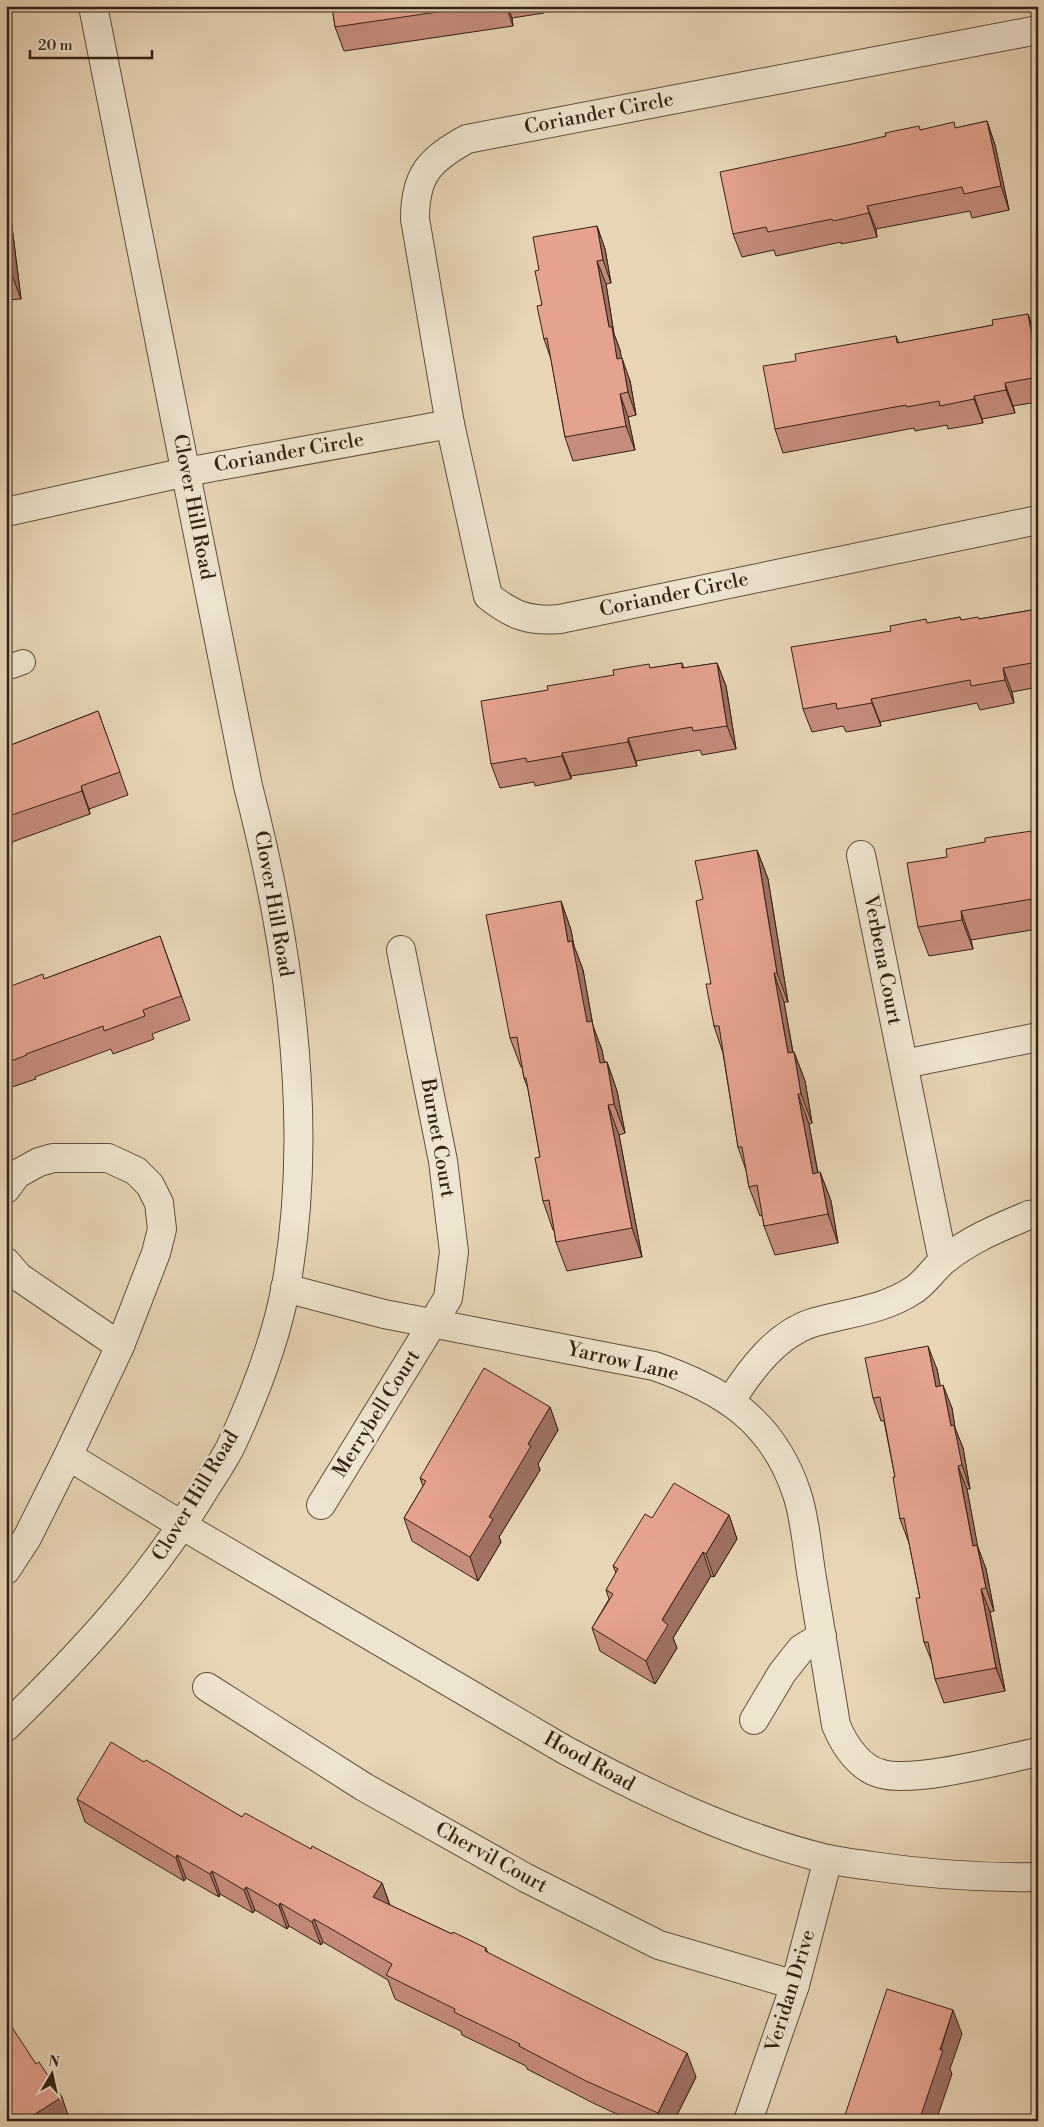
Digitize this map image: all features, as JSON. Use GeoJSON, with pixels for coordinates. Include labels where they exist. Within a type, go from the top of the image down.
{"type":"FeatureCollection","features":[{"type":"Feature","properties":{"kind":"street","name":"Clover Hill Road"},"geometry":{"type":"LineString","coordinates":[[6,1727],[83,1651],[152,1569],[183,1526],[229,1449],[260,1378],[285,1288],[296,1210],[297,1086],[285,956],[93,6]]}},
{"type":"Feature","properties":{"kind":"street","name":"Coriander Circle"},"geometry":{"type":"LineString","coordinates":[[1038,30],[467,139],[441,154],[425,170],[415,196],[415,219],[450,424],[488,596],[509,612],[539,621],[560,619],[1038,520]]}},
{"type":"Feature","properties":{"kind":"street","name":"Coriander Circle"},"geometry":{"type":"LineString","coordinates":[[6,512],[186,472],[450,424]]}},
{"type":"Feature","properties":{"kind":"street","name":"Verbena Court"},"geometry":{"type":"LineString","coordinates":[[861,855],[943,1261]]}},
{"type":"Feature","properties":{"kind":"street","name":"Burnet Court"},"geometry":{"type":"LineString","coordinates":[[401,950],[444,1161],[454,1252],[448,1298],[434,1323]]}},
{"type":"Feature","properties":{"kind":"street"},"geometry":{"type":"LineString","coordinates":[[904,1064],[1038,1038]]}},
{"type":"Feature","properties":{"kind":"street"},"geometry":{"type":"LineString","coordinates":[[6,1189],[17,1174],[39,1162],[53,1158],[108,1158],[136,1171],[150,1185],[159,1203],[162,1229],[156,1253],[120,1346],[27,1538],[6,1570]]}},
{"type":"Feature","properties":{"kind":"street"},"geometry":{"type":"LineString","coordinates":[[730,1402],[751,1369],[778,1342],[812,1323],[879,1307],[913,1291],[943,1261],[980,1235],[1029,1215],[1038,1214]]}},
{"type":"Feature","properties":{"kind":"street"},"geometry":{"type":"LineString","coordinates":[[6,1262],[19,1277],[120,1346]]}},
{"type":"Feature","properties":{"kind":"street","name":"Yarrow Lane"},"geometry":{"type":"LineString","coordinates":[[285,1288],[384,1314],[654,1366],[688,1378],[730,1402],[759,1425],[778,1451],[798,1495],[836,1725],[842,1740],[859,1760],[881,1774],[912,1776],[1038,1752]]}},
{"type":"Feature","properties":{"kind":"street","name":"Merrybell Court"},"geometry":{"type":"LineString","coordinates":[[321,1505],[434,1323]]}},
{"type":"Feature","properties":{"kind":"street","name":"Hood Road"},"geometry":{"type":"LineString","coordinates":[[68,1456],[183,1526],[566,1750],[628,1784],[687,1812],[752,1836],[828,1859],[904,1871],[1005,1878],[1038,1877]]}},
{"type":"Feature","properties":{"kind":"street"},"geometry":{"type":"LineString","coordinates":[[754,1720],[782,1673],[801,1649],[822,1636]]}},
{"type":"Feature","properties":{"kind":"street","name":"Chervil Court"},"geometry":{"type":"LineString","coordinates":[[207,1687],[364,1787],[526,1878],[659,1945],[796,1985]]}},
{"type":"Feature","properties":{"kind":"street","name":"Veridan Drive"},"geometry":{"type":"LineString","coordinates":[[748,2121],[796,1985],[828,1859]]}},
{"type":"Feature","properties":{"kind":"building"},"geometry":{"type":"Polygon","coordinates":[[[332,6],[478,6],[335,27],[332,6]]]}},
{"type":"Feature","properties":{"kind":"building"},"geometry":{"type":"Polygon","coordinates":[[[987,121],[1001,186],[964,194],[962,187],[867,206],[869,213],[833,221],[832,219],[768,232],[766,227],[733,234],[720,172],[852,144],[886,136],[885,133],[919,126],[920,130],[954,122],[955,128],[987,121]]]}},
{"type":"Feature","properties":{"kind":"building"},"geometry":{"type":"Polygon","coordinates":[[[597,226],[603,260],[597,261],[609,327],[612,327],[617,359],[622,358],[628,392],[620,394],[626,426],[565,437],[547,338],[544,339],[537,306],[542,305],[535,271],[539,270],[533,237],[597,226]]]}},
{"type":"Feature","properties":{"kind":"building"},"geometry":{"type":"Polygon","coordinates":[[[6,227],[12,275],[6,276],[6,227]]]}},
{"type":"Feature","properties":{"kind":"building"},"geometry":{"type":"Polygon","coordinates":[[[1028,314],[1038,377],[1005,383],[1006,390],[974,396],[974,399],[940,406],[939,401],[907,407],[906,405],[775,429],[763,366],[796,361],[795,354],[896,336],[897,343],[993,325],[992,320],[1028,314]]]}},
{"type":"Feature","properties":{"kind":"building"},"geometry":{"type":"Polygon","coordinates":[[[1038,609],[1038,662],[1003,668],[1005,680],[971,686],[970,680],[871,699],[872,703],[837,709],[836,703],[803,709],[791,647],[891,631],[890,626],[926,619],[927,623],[960,617],[961,620],[978,617],[979,619],[1038,609]]]}},
{"type":"Feature","properties":{"kind":"building"},"geometry":{"type":"Polygon","coordinates":[[[682,663],[682,668],[717,663],[727,726],[693,731],[692,727],[628,738],[628,742],[562,753],[562,756],[527,762],[526,758],[491,764],[481,701],[548,690],[547,686],[614,675],[613,670],[649,664],[650,668],[682,663]]]}},
{"type":"Feature","properties":{"kind":"building"},"geometry":{"type":"Polygon","coordinates":[[[98,711],[120,772],[81,786],[82,791],[6,817],[6,747],[98,711]]]}},
{"type":"Feature","properties":{"kind":"building"},"geometry":{"type":"Polygon","coordinates":[[[1038,830],[1038,898],[961,911],[962,920],[918,927],[907,863],[947,857],[946,849],[985,842],[985,838],[1038,830]]]}},
{"type":"Feature","properties":{"kind":"building"},"geometry":{"type":"Polygon","coordinates":[[[757,850],[777,973],[774,973],[788,1053],[794,1052],[801,1094],[798,1094],[813,1174],[820,1172],[828,1214],[764,1226],[757,1185],[749,1187],[742,1147],[738,1147],[719,1026],[714,1026],[706,984],[711,984],[696,901],[703,899],[695,861],[757,850]]]}},
{"type":"Feature","properties":{"kind":"building"},"geometry":{"type":"Polygon","coordinates":[[[561,901],[568,942],[572,941],[587,1022],[592,1021],[600,1063],[607,1062],[614,1104],[608,1105],[632,1228],[556,1242],[549,1200],[543,1201],[535,1158],[540,1157],[526,1078],[524,1078],[517,1037],[510,1038],[486,915],[561,901]]]}},
{"type":"Feature","properties":{"kind":"building"},"geometry":{"type":"Polygon","coordinates":[[[160,936],[181,996],[143,1010],[145,1016],[104,1031],[103,1026],[6,1063],[6,988],[43,974],[44,979],[160,936]]]}},
{"type":"Feature","properties":{"kind":"building"},"geometry":{"type":"Polygon","coordinates":[[[928,1346],[936,1387],[943,1385],[951,1426],[954,1425],[962,1465],[958,1466],[973,1546],[977,1545],[986,1588],[981,1589],[996,1668],[935,1679],[928,1642],[924,1642],[916,1598],[920,1598],[904,1518],[900,1519],[893,1477],[895,1477],[880,1397],[873,1398],[865,1358],[928,1346]]]}},
{"type":"Feature","properties":{"kind":"building"},"geometry":{"type":"Polygon","coordinates":[[[484,1368],[550,1407],[528,1444],[531,1446],[489,1517],[493,1519],[470,1557],[404,1518],[426,1481],[420,1478],[484,1368]]]}},
{"type":"Feature","properties":{"kind":"building"},"geometry":{"type":"Polygon","coordinates":[[[674,1483],[729,1515],[706,1554],[703,1552],[662,1620],[668,1625],[646,1661],[592,1628],[613,1594],[606,1590],[618,1569],[613,1566],[645,1514],[652,1518],[674,1483]]]}},
{"type":"Feature","properties":{"kind":"building"},"geometry":{"type":"Polygon","coordinates":[[[111,1742],[144,1762],[146,1760],[242,1817],[245,1813],[311,1849],[312,1846],[382,1883],[373,1897],[486,1948],[485,1951],[687,2053],[658,2113],[586,2081],[519,2046],[520,2044],[454,2012],[455,2009],[386,1975],[392,1964],[314,1919],[312,1922],[280,1903],[279,1906],[246,1887],[244,1890],[212,1871],[210,1874],[177,1855],[176,1858],[77,1799],[111,1742]]]}},
{"type":"Feature","properties":{"kind":"building"},"geometry":{"type":"Polygon","coordinates":[[[887,1989],[953,2010],[940,2050],[943,2050],[919,2121],[843,2121],[887,1989]]]}},
{"type":"Feature","properties":{"kind":"building"},"geometry":{"type":"Polygon","coordinates":[[[6,2018],[36,2064],[39,2062],[62,2097],[24,2121],[6,2121],[6,2018]]]}}]}
